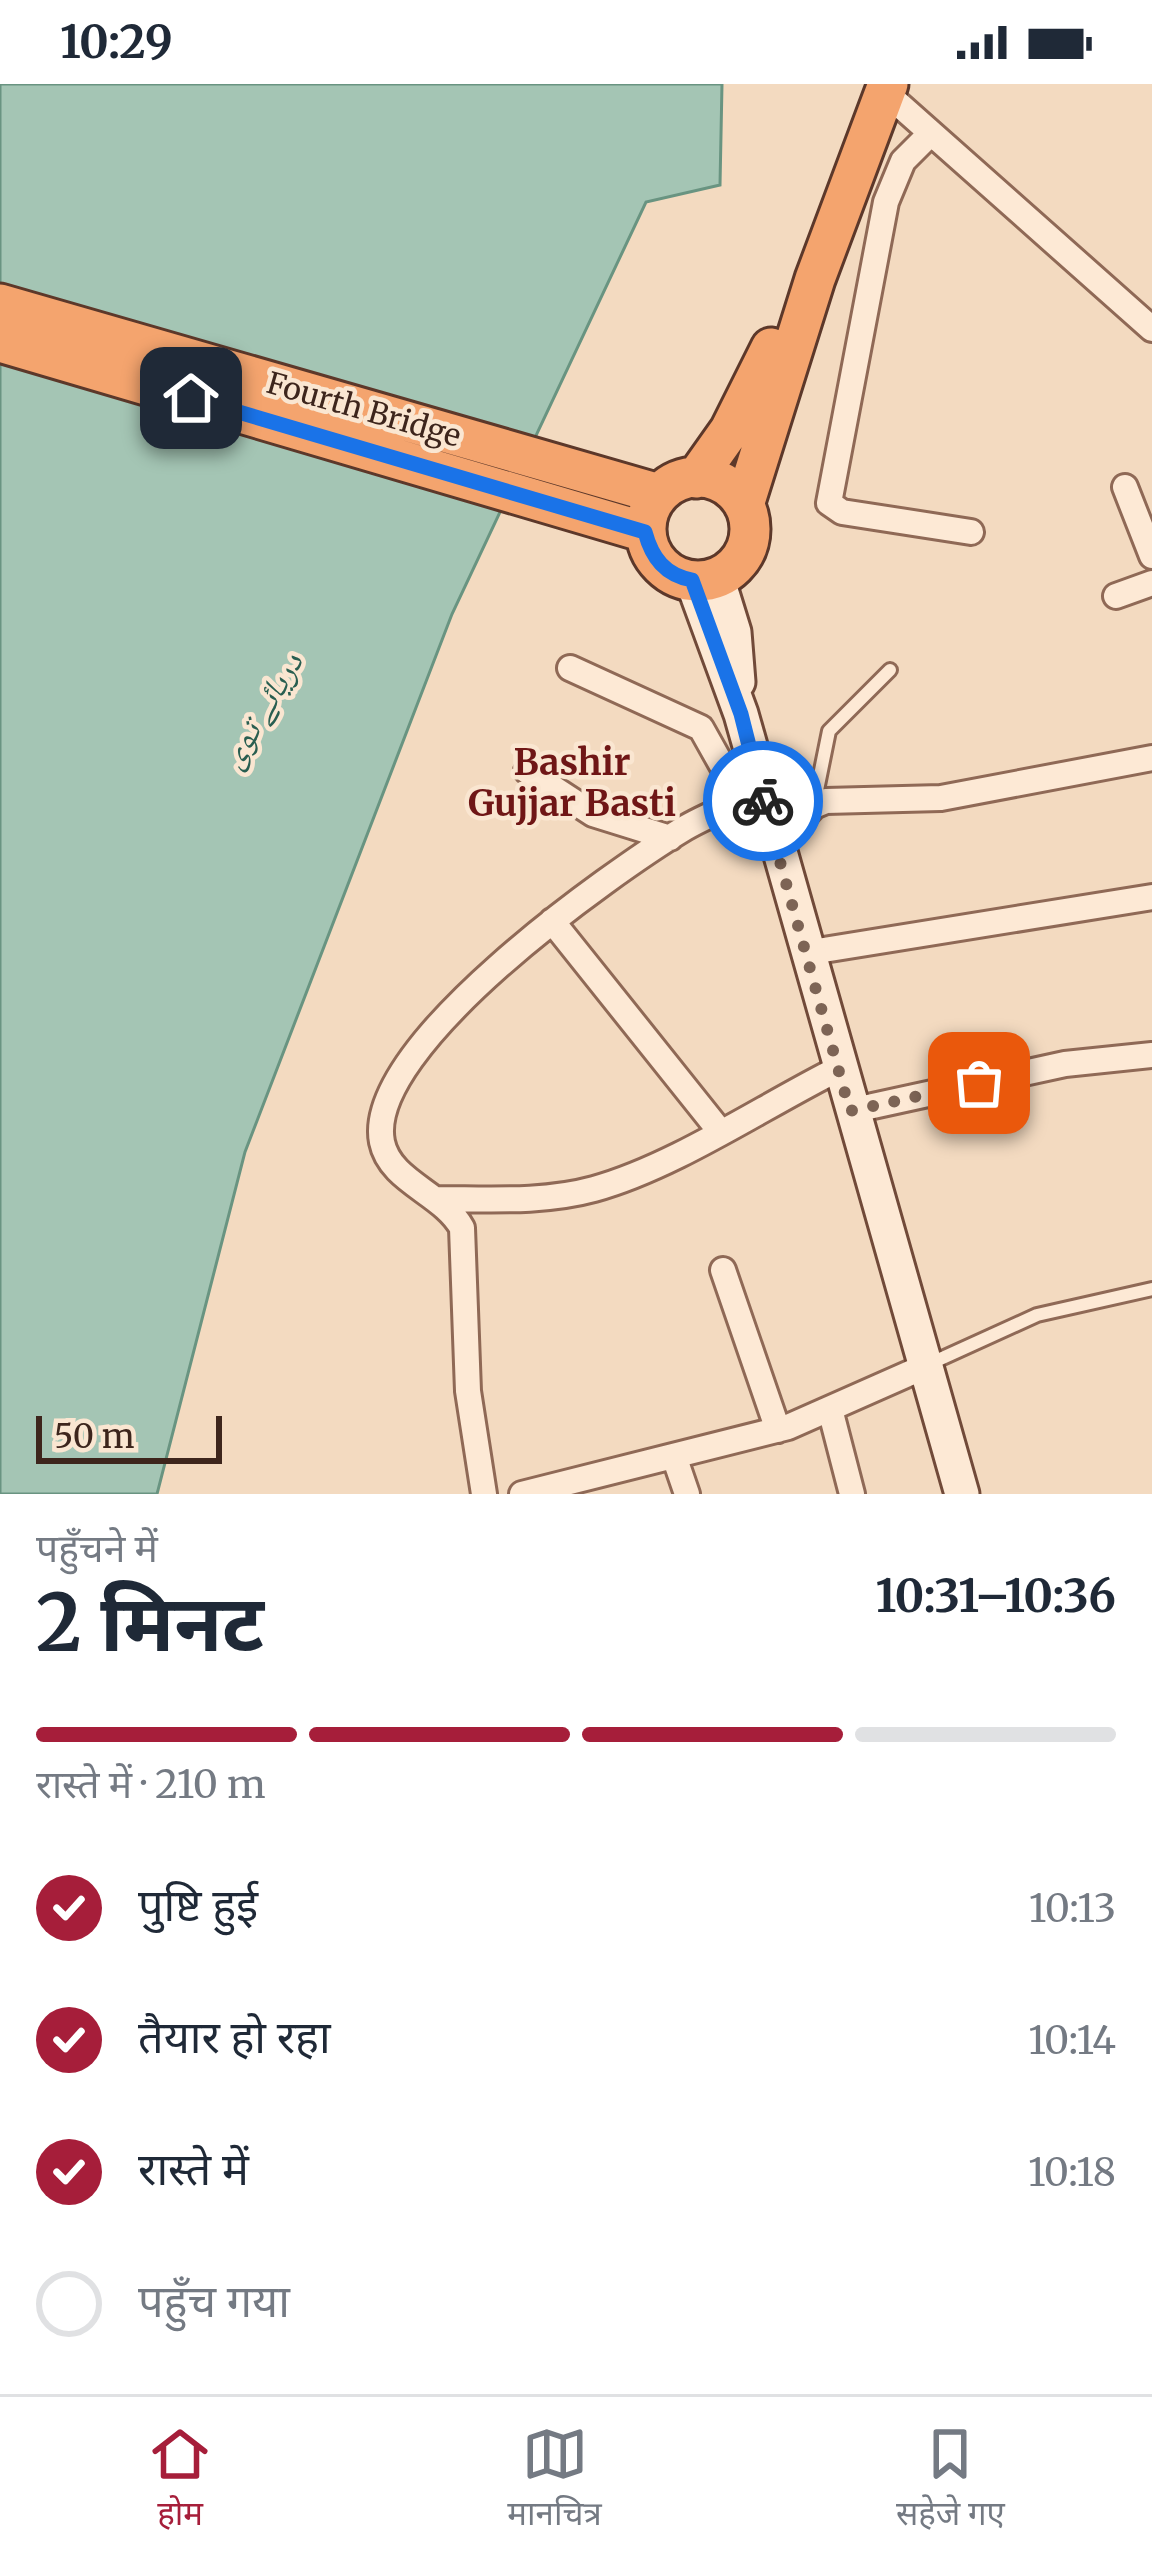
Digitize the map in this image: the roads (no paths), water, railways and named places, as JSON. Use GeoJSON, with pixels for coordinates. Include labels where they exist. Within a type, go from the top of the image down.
{"type":"FeatureCollection","features":[{"type":"Feature","properties":{"kind":"highway"},"geometry":{"type":"LineString","coordinates":[[696,478],[759,378],[878,87]]}},
{"type":"Feature","properties":{"kind":"highway"},"geometry":{"type":"LineString","coordinates":[[744,505],[720,482],[696,478],[658,494],[645,532],[656,560],[668,572],[705,578],[732,568],[749,538],[744,505],[878,87]]}},
{"type":"Feature","properties":{"kind":"highway","name":"Fourth Bridge"},"geometry":{"type":"LineString","coordinates":[[0,304],[658,494]]}},
{"type":"Feature","properties":{"kind":"highway","name":"Fourth Bridge"},"geometry":{"type":"LineString","coordinates":[[0,342],[645,532]]}},
{"type":"Feature","properties":{"kind":"main road"},"geometry":{"type":"LineString","coordinates":[[705,578],[734,632],[752,797],[776,849],[962,1494]]}},
{"type":"Feature","properties":{"kind":"street"},"geometry":{"type":"LineString","coordinates":[[878,87],[1152,328]]}},
{"type":"Feature","properties":{"kind":"street"},"geometry":{"type":"LineString","coordinates":[[931,133],[903,161],[891,183],[829,498],[837,512],[971,532]]}},
{"type":"Feature","properties":{"kind":"street"},"geometry":{"type":"LineString","coordinates":[[1125,488],[1152,556]]}},
{"type":"Feature","properties":{"kind":"street"},"geometry":{"type":"LineString","coordinates":[[1116,596],[1152,583]]}},
{"type":"Feature","properties":{"kind":"street"},"geometry":{"type":"LineString","coordinates":[[484,1494],[468,1391],[462,1228],[386,1154],[381,1123],[400,1080],[446,1013],[552,921],[670,838],[752,797],[690,719],[570,668]]}},
{"type":"Feature","properties":{"kind":"street"},"geometry":{"type":"LineString","coordinates":[[776,849],[814,806],[826,801],[940,798],[1152,758]]}},
{"type":"Feature","properties":{"kind":"street"},"geometry":{"type":"LineString","coordinates":[[527,771],[593,814],[670,838]]}},
{"type":"Feature","properties":{"kind":"street"},"geometry":{"type":"LineString","coordinates":[[805,953],[1152,897]]}},
{"type":"Feature","properties":{"kind":"street"},"geometry":{"type":"LineString","coordinates":[[552,921],[718,1130]]}},
{"type":"Feature","properties":{"kind":"street"},"geometry":{"type":"LineString","coordinates":[[850,1111],[1065,1064],[1152,1055]]}},
{"type":"Feature","properties":{"kind":"street"},"geometry":{"type":"LineString","coordinates":[[436,1199],[538,1198],[594,1189],[656,1166],[838,1069]]}},
{"type":"Feature","properties":{"kind":"street"},"geometry":{"type":"LineString","coordinates":[[723,1270],[778,1430]]}},
{"type":"Feature","properties":{"kind":"street"},"geometry":{"type":"LineString","coordinates":[[521,1494],[778,1430],[926,1366]]}},
{"type":"Feature","properties":{"kind":"street"},"geometry":{"type":"LineString","coordinates":[[830,1409],[852,1494]]}},
{"type":"Feature","properties":{"kind":"street"},"geometry":{"type":"LineString","coordinates":[[674,1456],[687,1494]]}},
{"type":"Feature","properties":{"kind":"lane"},"geometry":{"type":"LineString","coordinates":[[814,806],[830,730],[890,670]]}},
{"type":"Feature","properties":{"kind":"lane"},"geometry":{"type":"LineString","coordinates":[[926,1366],[1037,1315],[1152,1289]]}},
{"type":"Feature","properties":{"kind":"water","name":"دریائے توی"},"geometry":{"type":"Polygon","coordinates":[[[0,84],[722,84],[720,185],[646,202],[452,614],[245,1152],[157,1494],[0,1494],[0,84]]]}},
{"type":"Feature","properties":{"kind":"district","name":"Bashir Gujjar Basti"},"geometry":{"type":"Point","coordinates":[572,782]}}]}
